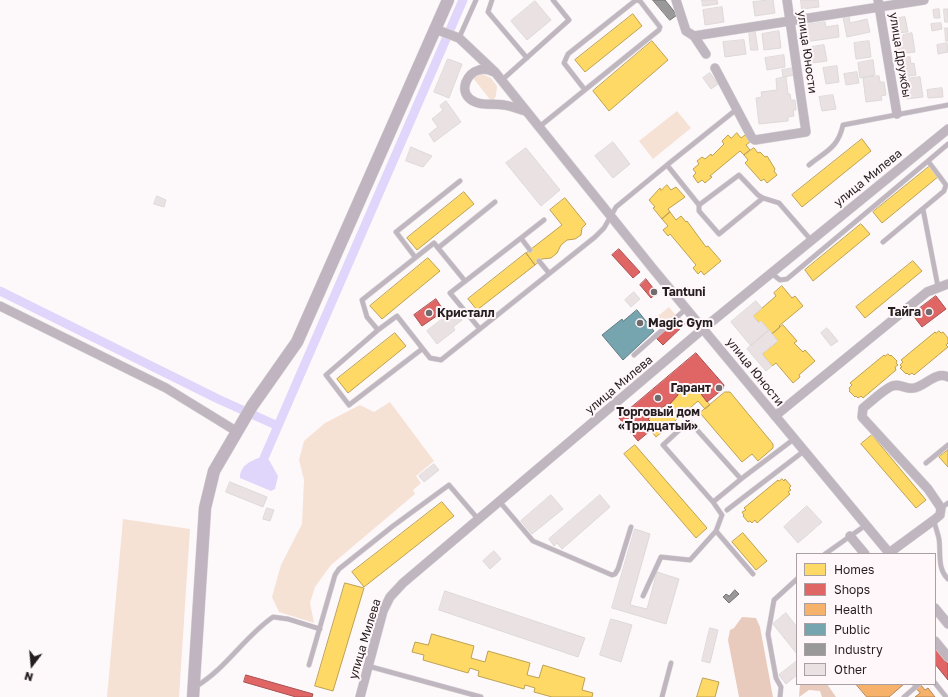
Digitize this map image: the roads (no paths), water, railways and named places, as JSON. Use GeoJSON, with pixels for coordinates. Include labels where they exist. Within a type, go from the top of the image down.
{"type":"FeatureCollection","features":[{"type":"Feature","properties":{"kind":"street"},"geometry":{"type":"LineString","coordinates":[[194,692],[205,508],[214,471],[252,406],[298,342],[437,30],[448,0]]}},
{"type":"Feature","properties":{"kind":"street"},"geometry":{"type":"LineString","coordinates":[[676,0],[686,31],[694,36],[706,54]]}},
{"type":"Feature","properties":{"kind":"street","name":"улица Юности"},"geometry":{"type":"LineString","coordinates":[[737,109],[752,138],[755,140],[806,132],[787,0]]}},
{"type":"Feature","properties":{"kind":"street"},"geometry":{"type":"LineString","coordinates":[[694,36],[879,4],[924,0]]}},
{"type":"Feature","properties":{"kind":"street","name":"улица Дружбы"},"geometry":{"type":"LineString","coordinates":[[879,4],[897,114]]}},
{"type":"Feature","properties":{"kind":"street"},"geometry":{"type":"LineString","coordinates":[[437,30],[457,38]]}},
{"type":"Feature","properties":{"kind":"street","name":"улица Юности"},"geometry":{"type":"LineString","coordinates":[[457,38],[502,80],[774,416],[889,553]]}},
{"type":"Feature","properties":{"kind":"street"},"geometry":{"type":"LineString","coordinates":[[714,68],[737,109]]}},
{"type":"Feature","properties":{"kind":"street"},"geometry":{"type":"LineString","coordinates":[[495,72],[481,69],[473,72],[466,82],[466,94],[471,100],[481,104],[504,105],[526,111]]}},
{"type":"Feature","properties":{"kind":"street","name":"улица Милева"},"geometry":{"type":"LineString","coordinates":[[360,697],[383,610],[390,597],[403,583],[704,328],[948,129]]}},
{"type":"Feature","properties":{"kind":"street"},"geometry":{"type":"LineString","coordinates":[[774,416],[927,292],[948,284]]}},
{"type":"Feature","properties":{"kind":"street"},"geometry":{"type":"LineString","coordinates":[[0,306],[166,388],[236,431]]}},
{"type":"Feature","properties":{"kind":"street"},"geometry":{"type":"LineString","coordinates":[[891,553],[940,515],[945,506],[862,417],[863,408],[892,386],[900,385],[914,388],[939,376],[944,375],[948,378]]}},
{"type":"Feature","properties":{"kind":"street"},"geometry":{"type":"LineString","coordinates":[[850,536],[864,553]]}},
{"type":"Feature","properties":{"kind":"street"},"geometry":{"type":"LineString","coordinates":[[936,609],[948,624]]}},
{"type":"Feature","properties":{"kind":"street"},"geometry":{"type":"LineString","coordinates":[[936,642],[948,657]]}},
{"type":"Feature","properties":{"kind":"lane"},"geometry":{"type":"LineString","coordinates":[[457,38],[476,0]]}},
{"type":"Feature","properties":{"kind":"lane"},"geometry":{"type":"LineString","coordinates":[[492,0],[488,12],[527,58]]}},
{"type":"Feature","properties":{"kind":"lane"},"geometry":{"type":"LineString","coordinates":[[502,80],[569,20],[553,0]]}},
{"type":"Feature","properties":{"kind":"lane"},"geometry":{"type":"LineString","coordinates":[[539,127],[585,90],[658,30],[660,26],[640,1],[636,0],[568,54],[564,63],[585,90]]}},
{"type":"Feature","properties":{"kind":"lane"},"geometry":{"type":"LineString","coordinates":[[809,165],[836,144],[840,136],[842,125],[948,105]]}},
{"type":"Feature","properties":{"kind":"lane"},"geometry":{"type":"LineString","coordinates":[[422,349],[349,405],[326,376],[378,330],[397,316],[430,358],[441,360],[479,328],[595,237],[612,216],[616,207],[737,109]]}},
{"type":"Feature","properties":{"kind":"lane"},"geometry":{"type":"LineString","coordinates":[[771,273],[780,280],[787,279],[948,144]]}},
{"type":"Feature","properties":{"kind":"lane"},"geometry":{"type":"LineString","coordinates":[[883,242],[923,209],[945,188],[943,180],[928,161]]}},
{"type":"Feature","properties":{"kind":"lane"},"geometry":{"type":"LineString","coordinates":[[667,165],[699,205],[700,211],[719,234],[763,198]]}},
{"type":"Feature","properties":{"kind":"lane"},"geometry":{"type":"LineString","coordinates":[[699,205],[739,175],[763,198],[780,203],[811,240]]}},
{"type":"Feature","properties":{"kind":"lane"},"geometry":{"type":"LineString","coordinates":[[415,257],[396,232],[460,181]]}},
{"type":"Feature","properties":{"kind":"lane"},"geometry":{"type":"LineString","coordinates":[[438,248],[495,202]]}},
{"type":"Feature","properties":{"kind":"lane"},"geometry":{"type":"LineString","coordinates":[[923,209],[938,287]]}},
{"type":"Feature","properties":{"kind":"lane"},"geometry":{"type":"LineString","coordinates":[[479,328],[450,293],[544,220]]}},
{"type":"Feature","properties":{"kind":"lane"},"geometry":{"type":"LineString","coordinates":[[521,238],[530,250]]}},
{"type":"Feature","properties":{"kind":"lane"},"geometry":{"type":"LineString","coordinates":[[378,330],[367,317],[362,300],[434,243],[465,281]]}},
{"type":"Feature","properties":{"kind":"lane"},"geometry":{"type":"LineString","coordinates":[[539,261],[549,273]]}},
{"type":"Feature","properties":{"kind":"lane"},"geometry":{"type":"LineString","coordinates":[[634,356],[687,308]]}},
{"type":"Feature","properties":{"kind":"lane"},"geometry":{"type":"LineString","coordinates":[[643,596],[661,557],[690,560],[716,531],[722,515],[713,502],[663,445],[689,421],[741,478]]}},
{"type":"Feature","properties":{"kind":"lane"},"geometry":{"type":"LineString","coordinates":[[713,502],[741,478],[794,439]]}},
{"type":"Feature","properties":{"kind":"lane"},"geometry":{"type":"LineString","coordinates":[[926,463],[948,445]]}},
{"type":"Feature","properties":{"kind":"lane"},"geometry":{"type":"LineString","coordinates":[[727,510],[804,451]]}},
{"type":"Feature","properties":{"kind":"lane"},"geometry":{"type":"LineString","coordinates":[[309,665],[335,575],[339,569],[449,484],[478,519]]}},
{"type":"Feature","properties":{"kind":"lane"},"geometry":{"type":"LineString","coordinates":[[499,501],[533,541],[612,575],[615,574],[618,569],[631,527]]}},
{"type":"Feature","properties":{"kind":"lane"},"geometry":{"type":"LineString","coordinates":[[934,520],[939,541],[941,567],[943,575],[948,580]]}},
{"type":"Feature","properties":{"kind":"lane"},"geometry":{"type":"LineString","coordinates":[[827,553],[866,525]]}},
{"type":"Feature","properties":{"kind":"lane"},"geometry":{"type":"LineString","coordinates":[[716,531],[753,574]]}},
{"type":"Feature","properties":{"kind":"lane"},"geometry":{"type":"LineString","coordinates":[[780,697],[781,687],[776,678],[768,634],[774,600],[796,580]]}},
{"type":"Feature","properties":{"kind":"lane"},"geometry":{"type":"LineString","coordinates":[[194,692],[220,669],[262,625],[273,617],[288,619],[320,629]]}},
{"type":"Feature","properties":{"kind":"lane"},"geometry":{"type":"LineString","coordinates":[[662,697],[671,663]]}},
{"type":"Feature","properties":{"kind":"lane"},"geometry":{"type":"LineString","coordinates":[[368,666],[481,697]]}},
{"type":"Feature","properties":{"kind":"lane"},"geometry":{"type":"LineString","coordinates":[[936,684],[946,697]]}},
{"type":"Feature","properties":{"kind":"lane"},"geometry":{"type":"LineString","coordinates":[[904,697],[918,685]]}},
{"type":"Feature","properties":{"kind":"waterway"},"geometry":{"type":"LineString","coordinates":[[264,458],[463,0]]}},
{"type":"Feature","properties":{"kind":"waterway"},"geometry":{"type":"LineString","coordinates":[[0,291],[218,399],[278,426]]}},
{"type":"Feature","properties":{"kind":"place","name":"Tantuni"},"geometry":{"type":"Point","coordinates":[654,292]}},
{"type":"Feature","properties":{"kind":"place","name":"Тайга"},"geometry":{"type":"Point","coordinates":[929,312]}},
{"type":"Feature","properties":{"kind":"place","name":"Кристалл"},"geometry":{"type":"Point","coordinates":[429,313]}},
{"type":"Feature","properties":{"kind":"place","name":"Magic Gym"},"geometry":{"type":"Point","coordinates":[640,323]}},
{"type":"Feature","properties":{"kind":"place","name":"Гарант"},"geometry":{"type":"Point","coordinates":[719,388]}},
{"type":"Feature","properties":{"kind":"place","name":"Торговый дом «Тридцатый»"},"geometry":{"type":"Point","coordinates":[658,398]}}]}
